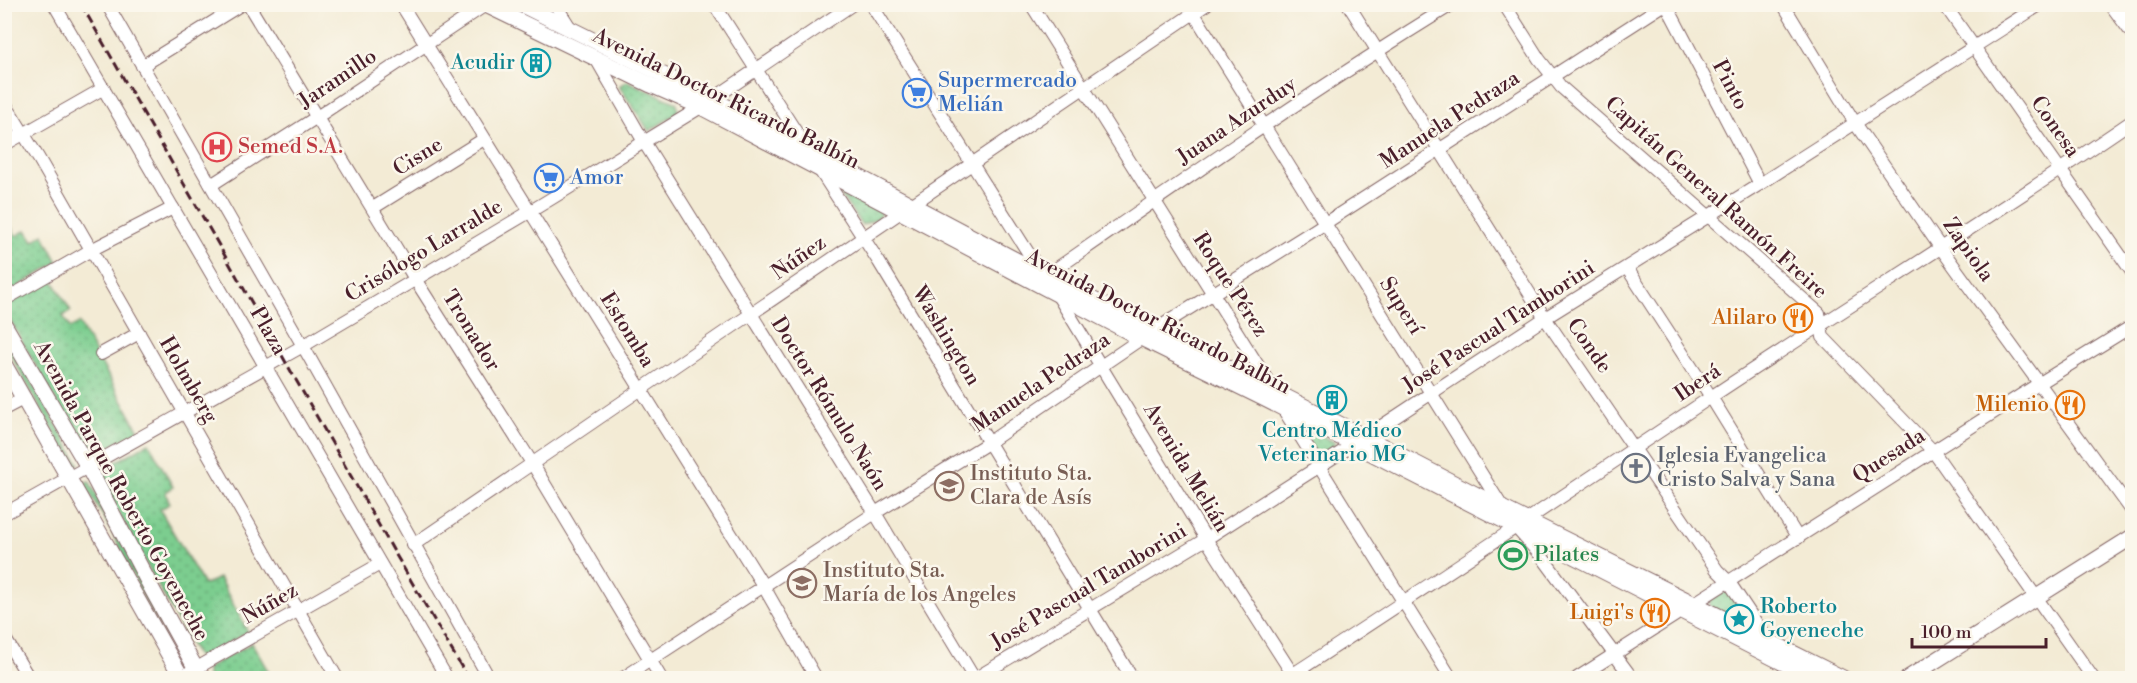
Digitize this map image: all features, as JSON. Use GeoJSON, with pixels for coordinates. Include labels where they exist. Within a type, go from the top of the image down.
{"type":"FeatureCollection","features":[{"type":"Feature","properties":{"kind":"main road","name":"Avenida Doctor Ricardo Balbín"},"geometry":{"type":"LineString","coordinates":[[520,4],[707,103],[819,169],[907,208],[1044,274],[1284,410],[1359,440],[1504,509],[1521,524]]}},
{"type":"Feature","properties":{"kind":"main road"},"geometry":{"type":"LineString","coordinates":[[2112,4],[2133,31]]}},
{"type":"Feature","properties":{"kind":"main road","name":"Avenida Doctor Ricardo Balbín"},"geometry":{"type":"LineString","coordinates":[[485,5],[651,85],[707,103],[807,149],[1056,294],[1274,390],[1359,440],[1687,608],[1813,678]]}},
{"type":"Feature","properties":{"kind":"main road","name":"Avenida Parque Roberto Goyeneche"},"geometry":{"type":"LineString","coordinates":[[4,324],[88,467],[199,674]]}},
{"type":"Feature","properties":{"kind":"main road"},"geometry":{"type":"LineString","coordinates":[[4,364],[181,678]]}},
{"type":"Feature","properties":{"kind":"main road"},"geometry":{"type":"LineString","coordinates":[[1908,678],[2133,537]]}},
{"type":"Feature","properties":{"kind":"main road","name":"Avenida Doctor Ricardo Balbín"},"geometry":{"type":"LineString","coordinates":[[1687,608],[1843,678]]}},
{"type":"Feature","properties":{"kind":"street","name":"Plaza"},"geometry":{"type":"LineString","coordinates":[[54,4],[447,678]]}},
{"type":"Feature","properties":{"kind":"street","name":"Plaza"},"geometry":{"type":"LineString","coordinates":[[107,4],[303,346],[489,678]]}},
{"type":"Feature","properties":{"kind":"street"},"geometry":{"type":"LineString","coordinates":[[142,66],[242,4]]}},
{"type":"Feature","properties":{"kind":"street","name":"Tronador"},"geometry":{"type":"LineString","coordinates":[[248,4],[415,279],[532,463],[661,678]]}},
{"type":"Feature","properties":{"kind":"street","name":"Estomba"},"geometry":{"type":"LineString","coordinates":[[401,4],[764,587],[816,678]]}},
{"type":"Feature","properties":{"kind":"street"},"geometry":{"type":"LineString","coordinates":[[555,4],[572,30]]}},
{"type":"Feature","properties":{"kind":"street"},"geometry":{"type":"LineString","coordinates":[[714,4],[807,149]]}},
{"type":"Feature","properties":{"kind":"street","name":"Crisólogo Larralde"},"geometry":{"type":"LineString","coordinates":[[4,514],[303,346],[531,211],[707,103],[854,4]]}},
{"type":"Feature","properties":{"kind":"street","name":"Avenida Melián"},"geometry":{"type":"LineString","coordinates":[[871,4],[1044,274],[1292,677]]}},
{"type":"Feature","properties":{"kind":"street","name":"Roque Pérez"},"geometry":{"type":"LineString","coordinates":[[1031,4],[1274,390],[1318,466],[1451,678]]}},
{"type":"Feature","properties":{"kind":"street","name":"Núñez"},"geometry":{"type":"LineString","coordinates":[[413,545],[640,388],[1084,89],[1191,9],[1207,4]]}},
{"type":"Feature","properties":{"kind":"street","name":"Conde"},"geometry":{"type":"LineString","coordinates":[[1348,4],[1545,318],[1769,643]]}},
{"type":"Feature","properties":{"kind":"street","name":"Juana Azurduy"},"geometry":{"type":"LineString","coordinates":[[1044,274],[1378,50],[1453,4]]}},
{"type":"Feature","properties":{"kind":"street","name":"Capitán General Ramón Freire"},"geometry":{"type":"LineString","coordinates":[[1504,4],[1539,59],[1561,87],[1819,313],[1823,337],[1933,451],[2093,678]]}},
{"type":"Feature","properties":{"kind":"street","name":"Manuela Pedraza"},"geometry":{"type":"LineString","coordinates":[[623,678],[875,513],[988,443],[1101,366],[1665,4]]}},
{"type":"Feature","properties":{"kind":"street","name":"Pinto"},"geometry":{"type":"LineString","coordinates":[[1665,4],[1760,184]]}},
{"type":"Feature","properties":{"kind":"street","name":"Zapiola"},"geometry":{"type":"LineString","coordinates":[[1783,4],[1855,123],[1940,247],[2133,511]]}},
{"type":"Feature","properties":{"kind":"street","name":"Conesa"},"geometry":{"type":"LineString","coordinates":[[1944,4],[2133,272]]}},
{"type":"Feature","properties":{"kind":"street","name":"José Pascual Tamborini"},"geometry":{"type":"LineString","coordinates":[[975,678],[1206,539],[1545,318],[2041,4]]}},
{"type":"Feature","properties":{"kind":"street","name":"Jaramillo"},"geometry":{"type":"LineString","coordinates":[[211,185],[485,5]]}},
{"type":"Feature","properties":{"kind":"street","name":"Superí"},"geometry":{"type":"LineString","coordinates":[[1191,9],[1504,509]]}},
{"type":"Feature","properties":{"kind":"street","name":"Doctor Rómulo Naón"},"geometry":{"type":"LineString","coordinates":[[595,57],[644,142],[975,678]]}},
{"type":"Feature","properties":{"kind":"street"},"geometry":{"type":"LineString","coordinates":[[4,145],[104,88]]}},
{"type":"Feature","properties":{"kind":"street","name":"Holmberg"},"geometry":{"type":"LineString","coordinates":[[4,102],[337,678]]}},
{"type":"Feature","properties":{"kind":"street","name":"Iberá"},"geometry":{"type":"LineString","coordinates":[[1292,677],[1402,601],[2133,121]]}},
{"type":"Feature","properties":{"kind":"street","name":"Cisne"},"geometry":{"type":"LineString","coordinates":[[373,208],[484,139]]}},
{"type":"Feature","properties":{"kind":"street","name":"Washington"},"geometry":{"type":"LineString","coordinates":[[819,169],[863,237],[1132,678]]}},
{"type":"Feature","properties":{"kind":"street"},"geometry":{"type":"LineString","coordinates":[[4,300],[91,250],[173,208]]}},
{"type":"Feature","properties":{"kind":"street"},"geometry":{"type":"LineString","coordinates":[[1627,268],[1711,397],[1798,538]]}},
{"type":"Feature","properties":{"kind":"street","name":"Quesada"},"geometry":{"type":"LineString","coordinates":[[1577,678],[2133,326]]}},
{"type":"Feature","properties":{"kind":"street"},"geometry":{"type":"LineString","coordinates":[[101,354],[139,333]]}},
{"type":"Feature","properties":{"kind":"street"},"geometry":{"type":"LineString","coordinates":[[4,409],[25,398]]}},
{"type":"Feature","properties":{"kind":"street"},"geometry":{"type":"LineString","coordinates":[[1521,524],[1543,558],[1632,678]]}},
{"type":"Feature","properties":{"kind":"street","name":"Núñez"},"geometry":{"type":"LineString","coordinates":[[181,678],[199,674],[298,611],[380,564]]}},
{"type":"Feature","properties":{"kind":"street"},"geometry":{"type":"LineString","coordinates":[[4,637],[29,678]]}},
{"type":"Feature","properties":{"kind":"green space"},"geometry":{"type":"Polygon","coordinates":[[[627,81],[677,103],[678,113],[649,131],[619,86],[627,81]]]}},
{"type":"Feature","properties":{"kind":"green space"},"geometry":{"type":"Polygon","coordinates":[[[844,190],[880,207],[881,213],[878,219],[862,225],[841,196],[841,191],[844,190]]]}},
{"type":"Feature","properties":{"kind":"green space"},"geometry":{"type":"Polygon","coordinates":[[[4,214],[16,236],[26,230],[33,241],[43,234],[58,262],[5,295],[4,214]]]}},
{"type":"Feature","properties":{"kind":"green space"},"geometry":{"type":"Polygon","coordinates":[[[52,279],[71,311],[63,316],[70,328],[79,323],[139,431],[93,456],[86,454],[5,311],[6,305],[52,279]]]}},
{"type":"Feature","properties":{"kind":"green space"},"geometry":{"type":"Polygon","coordinates":[[[4,332],[79,464],[74,467],[5,345],[4,332]]]}},
{"type":"Feature","properties":{"kind":"green space"},"geometry":{"type":"Polygon","coordinates":[[[1305,427],[1334,442],[1334,450],[1321,458],[1317,457],[1302,428],[1305,427]]]}},
{"type":"Feature","properties":{"kind":"green space"},"geometry":{"type":"Polygon","coordinates":[[[149,443],[173,487],[165,493],[170,503],[160,510],[204,585],[219,578],[248,632],[204,657],[197,656],[98,476],[101,470],[149,443]]]}},
{"type":"Feature","properties":{"kind":"green space"},"geometry":{"type":"Polygon","coordinates":[[[89,481],[185,658],[180,661],[146,602],[111,530],[84,483],[89,481]]]}},
{"type":"Feature","properties":{"kind":"green space"},"geometry":{"type":"Polygon","coordinates":[[[1730,590],[1750,621],[1750,628],[1710,607],[1710,600],[1730,590]]]}},
{"type":"Feature","properties":{"kind":"green space"},"geometry":{"type":"Polygon","coordinates":[[[252,643],[272,678],[207,678],[207,668],[252,643]]]}},
{"type":"Feature","properties":{"kind":"railway"},"geometry":{"type":"LineString","coordinates":[[81,4],[468,678]]}},
{"type":"Feature","properties":{"kind":"place","name":"Acudir"},"geometry":{"type":"Point","coordinates":[536,63]}},
{"type":"Feature","properties":{"kind":"place","name":"Supermercado Melián"},"geometry":{"type":"Point","coordinates":[917,93]}},
{"type":"Feature","properties":{"kind":"place","name":"Semed S.A."},"geometry":{"type":"Point","coordinates":[217,147]}},
{"type":"Feature","properties":{"kind":"place","name":"Amor"},"geometry":{"type":"Point","coordinates":[549,178]}},
{"type":"Feature","properties":{"kind":"place","name":"Alilaro"},"geometry":{"type":"Point","coordinates":[1798,318]}},
{"type":"Feature","properties":{"kind":"place","name":"Centro Médico Veterinario MG"},"geometry":{"type":"Point","coordinates":[1332,400]}},
{"type":"Feature","properties":{"kind":"place","name":"Milenio"},"geometry":{"type":"Point","coordinates":[2070,405]}},
{"type":"Feature","properties":{"kind":"place","name":"Iglesia Evangelica Cristo Salva y Sana"},"geometry":{"type":"Point","coordinates":[1636,468]}},
{"type":"Feature","properties":{"kind":"place","name":"Instituto Sta. Clara de Asís"},"geometry":{"type":"Point","coordinates":[949,486]}},
{"type":"Feature","properties":{"kind":"place","name":"Pilates"},"geometry":{"type":"Point","coordinates":[1513,555]}},
{"type":"Feature","properties":{"kind":"place","name":"Instituto Sta. María de los Angeles"},"geometry":{"type":"Point","coordinates":[802,583]}},
{"type":"Feature","properties":{"kind":"place","name":"Luigi's"},"geometry":{"type":"Point","coordinates":[1655,613]}},
{"type":"Feature","properties":{"kind":"place","name":"Roberto Goyeneche"},"geometry":{"type":"Point","coordinates":[1739,619]}}]}
